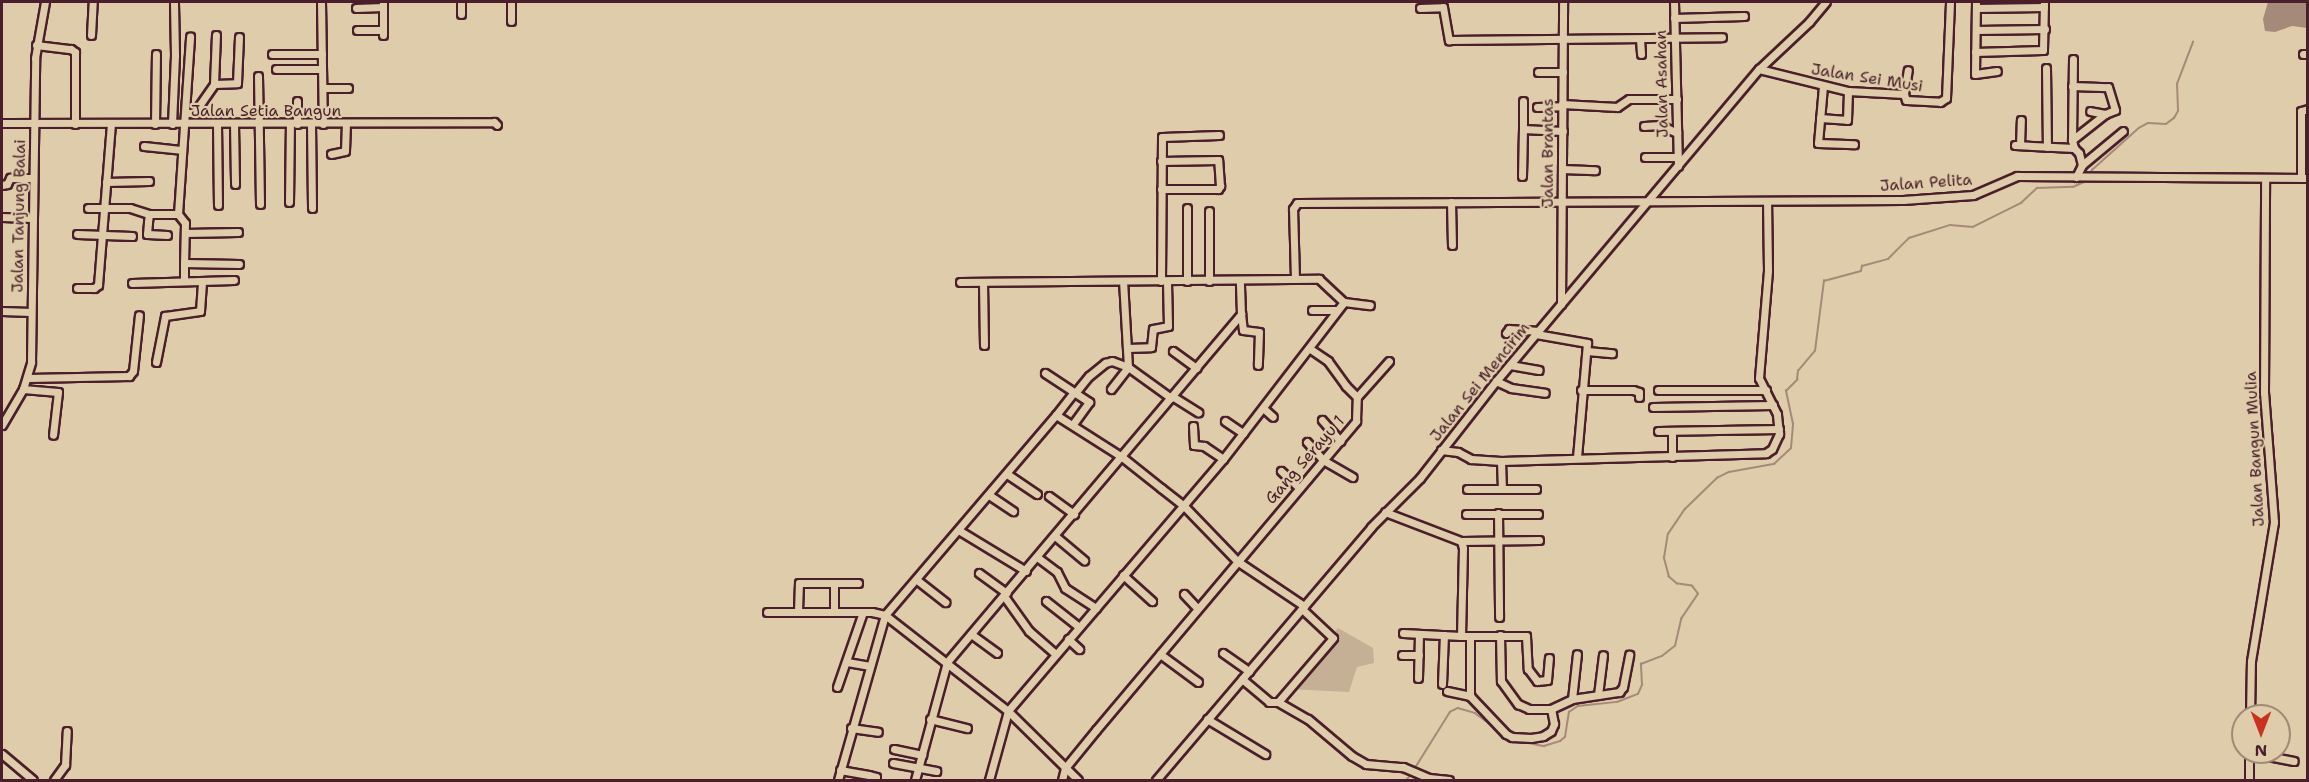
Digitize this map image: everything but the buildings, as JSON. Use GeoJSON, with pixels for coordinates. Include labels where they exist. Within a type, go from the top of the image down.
{"type":"FeatureCollection","features":[{"type":"Feature","properties":{"kind":"street","name":"Jalan Tanjung Balai"},"geometry":{"type":"LineString","coordinates":[[2,421],[23,389],[31,362],[32,178],[36,45],[45,2]]}},
{"type":"Feature","properties":{"kind":"street"},"geometry":{"type":"LineString","coordinates":[[91,35],[93,2]]}},
{"type":"Feature","properties":{"kind":"street"},"geometry":{"type":"LineString","coordinates":[[172,124],[176,55],[174,2]]}},
{"type":"Feature","properties":{"kind":"street"},"geometry":{"type":"LineString","coordinates":[[321,2],[323,124]]}},
{"type":"Feature","properties":{"kind":"street"},"geometry":{"type":"LineString","coordinates":[[461,2],[461,14]]}},
{"type":"Feature","properties":{"kind":"street"},"geometry":{"type":"LineString","coordinates":[[511,2],[511,21]]}},
{"type":"Feature","properties":{"kind":"street","name":"Jalan Brantas"},"geometry":{"type":"LineString","coordinates":[[1561,304],[1563,2]]}},
{"type":"Feature","properties":{"kind":"street","name":"Jalan Asahan"},"geometry":{"type":"LineString","coordinates":[[1674,2],[1678,166]]}},
{"type":"Feature","properties":{"kind":"street","name":"Jalan Sei Mencirim"},"geometry":{"type":"LineString","coordinates":[[1156,780],[1371,527],[1420,478],[1496,381],[1759,69],[1809,22],[1826,2]]}},
{"type":"Feature","properties":{"kind":"street","name":"Jalan Sei Musi"},"geometry":{"type":"LineString","coordinates":[[1759,69],[1848,91],[1904,94],[1906,100],[1944,101],[1950,2]]}},
{"type":"Feature","properties":{"kind":"street"},"geometry":{"type":"LineString","coordinates":[[356,8],[383,4],[383,33],[357,30]]}},
{"type":"Feature","properties":{"kind":"street"},"geometry":{"type":"LineString","coordinates":[[1975,52],[2041,51],[2044,47],[2044,4],[1976,5],[1976,30],[1975,52],[1975,74],[1997,71]]}},
{"type":"Feature","properties":{"kind":"street"},"geometry":{"type":"LineString","coordinates":[[1420,8],[1443,7],[1449,40],[1722,37]]}},
{"type":"Feature","properties":{"kind":"street"},"geometry":{"type":"LineString","coordinates":[[1674,18],[1744,16]]}},
{"type":"Feature","properties":{"kind":"street"},"geometry":{"type":"LineString","coordinates":[[1976,30],[2045,29]]}},
{"type":"Feature","properties":{"kind":"street"},"geometry":{"type":"LineString","coordinates":[[185,113],[194,113],[214,84],[216,35]]}},
{"type":"Feature","properties":{"kind":"street"},"geometry":{"type":"LineString","coordinates":[[184,281],[185,223],[178,214],[190,36]]}},
{"type":"Feature","properties":{"kind":"street"},"geometry":{"type":"LineString","coordinates":[[214,84],[237,84],[239,37]]}},
{"type":"Feature","properties":{"kind":"street"},"geometry":{"type":"LineString","coordinates":[[1640,39],[1641,54]]}},
{"type":"Feature","properties":{"kind":"street"},"geometry":{"type":"LineString","coordinates":[[36,45],[71,49],[75,52],[75,124]]}},
{"type":"Feature","properties":{"kind":"street"},"geometry":{"type":"LineString","coordinates":[[155,124],[156,54]]}},
{"type":"Feature","properties":{"kind":"street"},"geometry":{"type":"LineString","coordinates":[[272,54],[322,54]]}},
{"type":"Feature","properties":{"kind":"street"},"geometry":{"type":"LineString","coordinates":[[2073,59],[2072,140],[2082,165],[2080,177]]}},
{"type":"Feature","properties":{"kind":"street"},"geometry":{"type":"LineString","coordinates":[[2046,68],[2047,147]]}},
{"type":"Feature","properties":{"kind":"street"},"geometry":{"type":"LineString","coordinates":[[276,69],[322,69]]}},
{"type":"Feature","properties":{"kind":"street"},"geometry":{"type":"LineString","coordinates":[[1904,94],[1908,70]]}},
{"type":"Feature","properties":{"kind":"street"},"geometry":{"type":"LineString","coordinates":[[1538,72],[1563,72]]}},
{"type":"Feature","properties":{"kind":"street"},"geometry":{"type":"LineString","coordinates":[[258,76],[260,204]]}},
{"type":"Feature","properties":{"kind":"street"},"geometry":{"type":"LineString","coordinates":[[1823,86],[1818,143],[1854,144]]}},
{"type":"Feature","properties":{"kind":"street"},"geometry":{"type":"LineString","coordinates":[[2072,86],[2108,87],[2116,107],[2072,140]]}},
{"type":"Feature","properties":{"kind":"street"},"geometry":{"type":"LineString","coordinates":[[323,88],[348,88]]}},
{"type":"Feature","properties":{"kind":"street"},"geometry":{"type":"LineString","coordinates":[[1820,118],[1847,120],[1848,91]]}},
{"type":"Feature","properties":{"kind":"street"},"geometry":{"type":"LineString","coordinates":[[1537,107],[1562,105],[1617,107],[1629,99],[1677,99]]}},
{"type":"Feature","properties":{"kind":"street"},"geometry":{"type":"LineString","coordinates":[[289,202],[293,124],[297,101]]}},
{"type":"Feature","properties":{"kind":"street"},"geometry":{"type":"LineString","coordinates":[[1522,176],[1523,101]]}},
{"type":"Feature","properties":{"kind":"street"},"geometry":{"type":"LineString","coordinates":[[2304,178],[2304,136],[2301,111],[2307,109]]}},
{"type":"Feature","properties":{"kind":"street"},"geometry":{"type":"LineString","coordinates":[[2090,111],[2105,114]]}},
{"type":"Feature","properties":{"kind":"street"},"geometry":{"type":"LineString","coordinates":[[2021,120],[2017,145],[2074,148]]}},
{"type":"Feature","properties":{"kind":"street","name":"Jalan Setia Bangun"},"geometry":{"type":"LineString","coordinates":[[2,123],[260,125],[494,122],[497,125]]}},
{"type":"Feature","properties":{"kind":"street"},"geometry":{"type":"LineString","coordinates":[[77,288],[94,288],[98,285],[111,124]]}},
{"type":"Feature","properties":{"kind":"street"},"geometry":{"type":"LineString","coordinates":[[217,124],[218,205]]}},
{"type":"Feature","properties":{"kind":"street"},"geometry":{"type":"LineString","coordinates":[[234,124],[235,184]]}},
{"type":"Feature","properties":{"kind":"street"},"geometry":{"type":"LineString","coordinates":[[311,124],[312,208]]}},
{"type":"Feature","properties":{"kind":"street"},"geometry":{"type":"LineString","coordinates":[[331,154],[345,151],[346,124]]}},
{"type":"Feature","properties":{"kind":"street"},"geometry":{"type":"LineString","coordinates":[[1644,126],[1660,125],[1677,133]]}},
{"type":"Feature","properties":{"kind":"street"},"geometry":{"type":"LineString","coordinates":[[1524,129],[1563,131]]}},
{"type":"Feature","properties":{"kind":"street"},"geometry":{"type":"LineString","coordinates":[[2082,165],[2123,131]]}},
{"type":"Feature","properties":{"kind":"street"},"geometry":{"type":"LineString","coordinates":[[1127,348],[1151,347],[1152,329],[1168,326],[1164,281],[1161,139],[1164,135],[1219,135]]}},
{"type":"Feature","properties":{"kind":"street"},"geometry":{"type":"LineString","coordinates":[[144,146],[181,150]]}},
{"type":"Feature","properties":{"kind":"street"},"geometry":{"type":"LineString","coordinates":[[1645,157],[1677,157]]}},
{"type":"Feature","properties":{"kind":"street"},"geometry":{"type":"LineString","coordinates":[[1161,161],[1218,160],[1220,187],[1161,189]]}},
{"type":"Feature","properties":{"kind":"street"},"geometry":{"type":"LineString","coordinates":[[1562,169],[1594,170]]}},
{"type":"Feature","properties":{"kind":"street","name":"Jalan Pelita"},"geometry":{"type":"LineString","coordinates":[[1295,279],[1293,209],[1297,203],[1767,201],[1947,197],[1983,191],[2012,176],[2304,178]]}},
{"type":"Feature","properties":{"kind":"street"},"geometry":{"type":"LineString","coordinates":[[2,185],[7,184],[10,178],[32,178]]}},
{"type":"Feature","properties":{"kind":"street","name":"Jalan Bangun Mulia"},"geometry":{"type":"LineString","coordinates":[[2250,704],[2251,661],[2274,522],[2264,393],[2265,178]]}},
{"type":"Feature","properties":{"kind":"street"},"geometry":{"type":"LineString","coordinates":[[106,182],[148,181]]}},
{"type":"Feature","properties":{"kind":"street"},"geometry":{"type":"LineString","coordinates":[[1441,450],[1458,452],[1471,459],[1501,461],[1766,453],[1776,445],[1779,429],[1773,405],[1759,378],[1768,270],[1767,201]]}},
{"type":"Feature","properties":{"kind":"street"},"geometry":{"type":"LineString","coordinates":[[1451,202],[1452,245]]}},
{"type":"Feature","properties":{"kind":"street"},"geometry":{"type":"LineString","coordinates":[[88,208],[130,208],[149,214],[178,214]]}},
{"type":"Feature","properties":{"kind":"street"},"geometry":{"type":"LineString","coordinates":[[1186,281],[1187,208]]}},
{"type":"Feature","properties":{"kind":"street"},"geometry":{"type":"LineString","coordinates":[[1209,211],[1209,280]]}},
{"type":"Feature","properties":{"kind":"street"},"geometry":{"type":"LineString","coordinates":[[149,214],[144,234],[168,235]]}},
{"type":"Feature","properties":{"kind":"street"},"geometry":{"type":"LineString","coordinates":[[2,217],[32,218]]}},
{"type":"Feature","properties":{"kind":"street"},"geometry":{"type":"LineString","coordinates":[[185,233],[238,232]]}},
{"type":"Feature","properties":{"kind":"street"},"geometry":{"type":"LineString","coordinates":[[77,234],[132,236]]}},
{"type":"Feature","properties":{"kind":"street"},"geometry":{"type":"LineString","coordinates":[[184,263],[239,264]]}},
{"type":"Feature","properties":{"kind":"street"},"geometry":{"type":"LineString","coordinates":[[960,282],[1295,279],[1324,281],[1344,302],[1370,305]]}},
{"type":"Feature","properties":{"kind":"street"},"geometry":{"type":"LineString","coordinates":[[132,284],[234,280]]}},
{"type":"Feature","properties":{"kind":"street"},"geometry":{"type":"LineString","coordinates":[[156,362],[165,316],[200,311],[202,281]]}},
{"type":"Feature","properties":{"kind":"street"},"geometry":{"type":"LineString","coordinates":[[1240,281],[1240,314],[1243,330],[1259,332],[1258,365]]}},
{"type":"Feature","properties":{"kind":"street"},"geometry":{"type":"LineString","coordinates":[[983,282],[984,345]]}},
{"type":"Feature","properties":{"kind":"street"},"geometry":{"type":"LineString","coordinates":[[1111,389],[1128,367],[1123,282]]}},
{"type":"Feature","properties":{"kind":"street"},"geometry":{"type":"LineString","coordinates":[[989,780],[1008,711],[1222,459],[1310,349],[1344,302]]}},
{"type":"Feature","properties":{"kind":"street"},"geometry":{"type":"LineString","coordinates":[[1312,310],[1337,310]]}},
{"type":"Feature","properties":{"kind":"street"},"geometry":{"type":"LineString","coordinates":[[2,311],[31,312]]}},
{"type":"Feature","properties":{"kind":"street"},"geometry":{"type":"LineString","coordinates":[[915,780],[947,662],[1122,457],[1240,314]]}},
{"type":"Feature","properties":{"kind":"street"},"geometry":{"type":"LineString","coordinates":[[28,378],[129,376],[133,370],[139,315]]}},
{"type":"Feature","properties":{"kind":"street"},"geometry":{"type":"LineString","coordinates":[[1506,333],[1509,329],[1586,342],[1577,457]]}},
{"type":"Feature","properties":{"kind":"street"},"geometry":{"type":"LineString","coordinates":[[1310,349],[1328,361],[1357,397],[1389,361]]}},
{"type":"Feature","properties":{"kind":"street"},"geometry":{"type":"LineString","coordinates":[[1173,351],[1196,368]]}},
{"type":"Feature","properties":{"kind":"street"},"geometry":{"type":"LineString","coordinates":[[1587,351],[1612,353]]}},
{"type":"Feature","properties":{"kind":"street"},"geometry":{"type":"LineString","coordinates":[[838,780],[885,615],[960,531],[1089,376],[1109,361],[1128,367],[1198,412]]}},
{"type":"Feature","properties":{"kind":"street"},"geometry":{"type":"LineString","coordinates":[[1510,365],[1539,370]]}},
{"type":"Feature","properties":{"kind":"street"},"geometry":{"type":"LineString","coordinates":[[1046,374],[1089,402],[1073,424]]}},
{"type":"Feature","properties":{"kind":"street"},"geometry":{"type":"LineString","coordinates":[[1496,381],[1511,388],[1545,393]]}},
{"type":"Feature","properties":{"kind":"street"},"geometry":{"type":"LineString","coordinates":[[23,389],[58,393],[53,435]]}},
{"type":"Feature","properties":{"kind":"street"},"geometry":{"type":"LineString","coordinates":[[1581,390],[1633,390],[1639,392],[1639,397]]}},
{"type":"Feature","properties":{"kind":"street"},"geometry":{"type":"LineString","coordinates":[[1658,390],[1766,390]]}},
{"type":"Feature","properties":{"kind":"street","name":"Gang Serayu 1"},"geometry":{"type":"LineString","coordinates":[[1065,768],[1356,421],[1357,397]]}},
{"type":"Feature","properties":{"kind":"street"},"geometry":{"type":"LineString","coordinates":[[1653,407],[1773,405]]}},
{"type":"Feature","properties":{"kind":"street"},"geometry":{"type":"LineString","coordinates":[[1263,408],[1273,417]]}},
{"type":"Feature","properties":{"kind":"street"},"geometry":{"type":"LineString","coordinates":[[1056,415],[1122,457],[1184,505],[1237,561],[1303,608],[1333,638],[1278,702]]}},
{"type":"Feature","properties":{"kind":"street"},"geometry":{"type":"LineString","coordinates":[[1322,420],[1340,441]]}},
{"type":"Feature","properties":{"kind":"street"},"geometry":{"type":"LineString","coordinates":[[1225,421],[1243,433]]}},
{"type":"Feature","properties":{"kind":"street"},"geometry":{"type":"LineString","coordinates":[[1193,426],[1194,445],[1204,446],[1222,459]]}},
{"type":"Feature","properties":{"kind":"street"},"geometry":{"type":"LineString","coordinates":[[1658,431],[1779,429]]}},
{"type":"Feature","properties":{"kind":"street"},"geometry":{"type":"LineString","coordinates":[[1672,431],[1672,457]]}},
{"type":"Feature","properties":{"kind":"street"},"geometry":{"type":"LineString","coordinates":[[1307,442],[1323,460],[1353,477]]}},
{"type":"Feature","properties":{"kind":"street"},"geometry":{"type":"LineString","coordinates":[[1501,461],[1502,489]]}},
{"type":"Feature","properties":{"kind":"street"},"geometry":{"type":"LineString","coordinates":[[1281,471],[1299,488]]}},
{"type":"Feature","properties":{"kind":"street"},"geometry":{"type":"LineString","coordinates":[[1007,474],[1037,494]]}},
{"type":"Feature","properties":{"kind":"street"},"geometry":{"type":"LineString","coordinates":[[1467,489],[1536,489]]}},
{"type":"Feature","properties":{"kind":"street"},"geometry":{"type":"LineString","coordinates":[[988,495],[1012,511]]}},
{"type":"Feature","properties":{"kind":"street"},"geometry":{"type":"LineString","coordinates":[[1049,496],[1074,514]]}},
{"type":"Feature","properties":{"kind":"street"},"geometry":{"type":"LineString","coordinates":[[1385,512],[1461,540],[1539,540]]}},
{"type":"Feature","properties":{"kind":"street"},"geometry":{"type":"LineString","coordinates":[[1498,513],[1499,617]]}},
{"type":"Feature","properties":{"kind":"street"},"geometry":{"type":"LineString","coordinates":[[1466,514],[1538,514]]}},
{"type":"Feature","properties":{"kind":"street"},"geometry":{"type":"LineString","coordinates":[[960,531],[1026,571]]}},
{"type":"Feature","properties":{"kind":"street"},"geometry":{"type":"LineString","coordinates":[[1055,536],[1084,560]]}},
{"type":"Feature","properties":{"kind":"street"},"geometry":{"type":"LineString","coordinates":[[1461,540],[1463,548],[1461,636]]}},
{"type":"Feature","properties":{"kind":"street"},"geometry":{"type":"LineString","coordinates":[[1037,557],[1057,572],[1065,588],[1096,608]]}},
{"type":"Feature","properties":{"kind":"street"},"geometry":{"type":"LineString","coordinates":[[979,573],[1005,594],[1033,635],[1055,654]]}},
{"type":"Feature","properties":{"kind":"street"},"geometry":{"type":"LineString","coordinates":[[1123,575],[1152,601]]}},
{"type":"Feature","properties":{"kind":"street"},"geometry":{"type":"LineString","coordinates":[[917,580],[945,602]]}},
{"type":"Feature","properties":{"kind":"street"},"geometry":{"type":"LineString","coordinates":[[798,612],[799,583],[858,583]]}},
{"type":"Feature","properties":{"kind":"street"},"geometry":{"type":"LineString","coordinates":[[834,584],[834,611]]}},
{"type":"Feature","properties":{"kind":"street"},"geometry":{"type":"LineString","coordinates":[[1184,594],[1197,608]]}},
{"type":"Feature","properties":{"kind":"street"},"geometry":{"type":"LineString","coordinates":[[1046,601],[1079,627]]}},
{"type":"Feature","properties":{"kind":"street"},"geometry":{"type":"LineString","coordinates":[[767,612],[834,611],[885,615],[1008,711],[1077,780]]}},
{"type":"Feature","properties":{"kind":"street"},"geometry":{"type":"LineString","coordinates":[[837,687],[862,612]]}},
{"type":"Feature","properties":{"kind":"street"},"geometry":{"type":"LineString","coordinates":[[1403,633],[1526,636],[1528,669],[1537,681],[1547,680],[1549,658]]}},
{"type":"Feature","properties":{"kind":"street"},"geometry":{"type":"LineString","coordinates":[[971,634],[997,653]]}},
{"type":"Feature","properties":{"kind":"street"},"geometry":{"type":"LineString","coordinates":[[1418,678],[1419,634]]}},
{"type":"Feature","properties":{"kind":"street"},"geometry":{"type":"LineString","coordinates":[[1442,684],[1444,635]]}},
{"type":"Feature","properties":{"kind":"street"},"geometry":{"type":"LineString","coordinates":[[1500,635],[1503,685],[1523,707],[1551,709],[1572,699],[1622,690],[1629,655]]}},
{"type":"Feature","properties":{"kind":"street"},"geometry":{"type":"LineString","coordinates":[[1470,636],[1470,696]]}},
{"type":"Feature","properties":{"kind":"street"},"geometry":{"type":"LineString","coordinates":[[1068,639],[1079,649]]}},
{"type":"Feature","properties":{"kind":"street"},"geometry":{"type":"LineString","coordinates":[[1223,653],[1248,671]]}},
{"type":"Feature","properties":{"kind":"street"},"geometry":{"type":"LineString","coordinates":[[1160,654],[1198,682]]}},
{"type":"Feature","properties":{"kind":"street"},"geometry":{"type":"LineString","coordinates":[[1572,699],[1576,654]]}},
{"type":"Feature","properties":{"kind":"street"},"geometry":{"type":"LineString","coordinates":[[1402,655],[1419,656]]}},
{"type":"Feature","properties":{"kind":"street"},"geometry":{"type":"LineString","coordinates":[[1598,695],[1603,655]]}},
{"type":"Feature","properties":{"kind":"street"},"geometry":{"type":"LineString","coordinates":[[847,662],[869,666]]}},
{"type":"Feature","properties":{"kind":"street"},"geometry":{"type":"LineString","coordinates":[[1242,679],[1269,702],[1278,702],[1308,719],[1352,756],[1366,764],[1411,769],[1422,775],[1449,780]]}},
{"type":"Feature","properties":{"kind":"street"},"geometry":{"type":"LineString","coordinates":[[1447,691],[1470,696],[1506,734],[1512,736],[1543,736],[1551,731],[1554,724],[1551,709]]}},
{"type":"Feature","properties":{"kind":"street"},"geometry":{"type":"LineString","coordinates":[[930,719],[967,728]]}},
{"type":"Feature","properties":{"kind":"street"},"geometry":{"type":"LineString","coordinates":[[1207,719],[1265,754]]}},
{"type":"Feature","properties":{"kind":"street"},"geometry":{"type":"LineString","coordinates":[[851,728],[878,732]]}},
{"type":"Feature","properties":{"kind":"street"},"geometry":{"type":"LineString","coordinates":[[54,780],[65,765],[67,732]]}},
{"type":"Feature","properties":{"kind":"street"},"geometry":{"type":"LineString","coordinates":[[894,749],[922,755]]}},
{"type":"Feature","properties":{"kind":"street"},"geometry":{"type":"LineString","coordinates":[[2,754],[33,780]]}},
{"type":"Feature","properties":{"kind":"street"},"geometry":{"type":"LineString","coordinates":[[893,763],[936,771]]}},
{"type":"Feature","properties":{"kind":"street"},"geometry":{"type":"LineString","coordinates":[[2249,764],[2249,780]]}},
{"type":"Feature","properties":{"kind":"street"},"geometry":{"type":"LineString","coordinates":[[1062,780],[1065,768]]}},
{"type":"Feature","properties":{"kind":"street"},"geometry":{"type":"LineString","coordinates":[[840,770],[869,775],[876,777],[876,780]]}},
{"type":"Feature","properties":{"kind":"shaded area"},"geometry":{"type":"Polygon","coordinates":[[[2268,2],[2307,2],[2307,28],[2292,26],[2275,32],[2265,31],[2263,19],[2268,2]]]}},
{"type":"Feature","properties":{"kind":"shaded area"},"geometry":{"type":"Polygon","coordinates":[[[1338,628],[1373,648],[1374,663],[1357,667],[1349,692],[1289,689],[1338,628]]]}},
{"type":"Feature","properties":{"kind":"waterway"},"geometry":{"type":"LineString","coordinates":[[2090,175],[2092,170],[2139,128],[2148,123],[2166,124],[2174,118],[2178,111],[2177,84],[2193,42]]}},
{"type":"Feature","properties":{"kind":"waterway"},"geometry":{"type":"LineString","coordinates":[[1508,739],[1544,746],[1560,741],[1565,737],[1569,712],[1578,706],[1617,702],[1638,694],[1642,685],[1641,664],[1662,656],[1675,646],[1681,619],[1698,594],[1692,586],[1677,584],[1669,577],[1664,558],[1668,534],[1685,509],[1717,478],[1729,472],[1774,464],[1791,448],[1793,424],[1786,391],[1797,380],[1798,371],[1815,351],[1824,281],[1861,271],[1862,266],[1888,259],[1909,238],[1950,225],[1973,227],[2021,203],[2037,188],[2073,187],[2089,180]]}},
{"type":"Feature","properties":{"kind":"waterway"},"geometry":{"type":"LineString","coordinates":[[1415,768],[1450,712],[1458,708],[1475,713],[1496,728]]}},
{"type":"Feature","properties":{"kind":"waterway"},"geometry":{"type":"LineString","coordinates":[[1406,780],[1411,775]]}}]}
